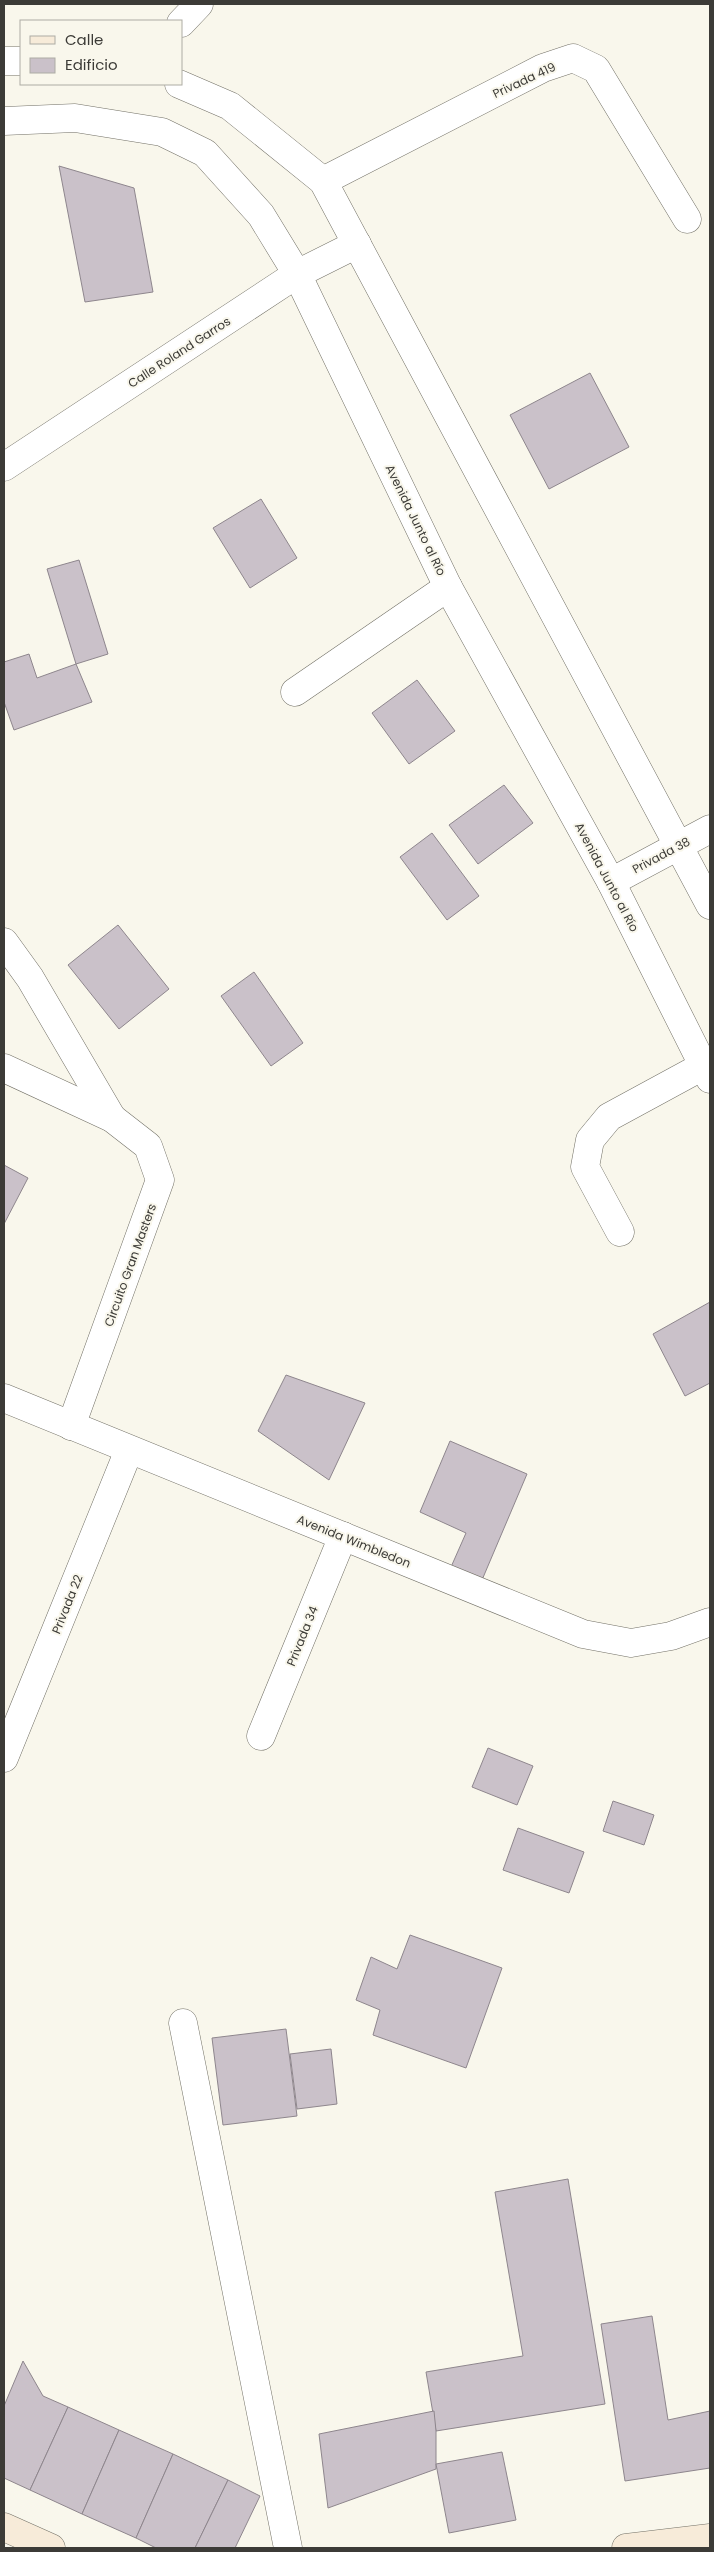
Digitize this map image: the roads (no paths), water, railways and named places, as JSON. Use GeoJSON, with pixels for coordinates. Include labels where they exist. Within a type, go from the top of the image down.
{"type":"FeatureCollection","features":[{"type":"Feature","properties":{"kind":"main road"},"geometry":{"type":"LineString","coordinates":[[4,2528],[51,2548]]}},
{"type":"Feature","properties":{"kind":"main road"},"geometry":{"type":"LineString","coordinates":[[626,2548],[710,2538]]}},
{"type":"Feature","properties":{"kind":"street"},"geometry":{"type":"LineString","coordinates":[[182,22],[199,4]]}},
{"type":"Feature","properties":{"kind":"street","name":"Privada 419"},"geometry":{"type":"LineString","coordinates":[[323,181],[543,68],[573,58],[596,69],[687,219]]}},
{"type":"Feature","properties":{"kind":"street"},"geometry":{"type":"LineString","coordinates":[[4,61],[20,61]]}},
{"type":"Feature","properties":{"kind":"street"},"geometry":{"type":"LineString","coordinates":[[181,85],[230,106],[323,181],[710,905]]}},
{"type":"Feature","properties":{"kind":"street","name":"Avenida Junto al Río"},"geometry":{"type":"LineString","coordinates":[[4,121],[75,118],[162,132],[206,153],[261,215],[297,274],[448,587],[611,882],[707,1073]]}},
{"type":"Feature","properties":{"kind":"street","name":"Calle Roland Garros"},"geometry":{"type":"LineString","coordinates":[[4,467],[297,274],[357,244]]}},
{"type":"Feature","properties":{"kind":"street"},"geometry":{"type":"LineString","coordinates":[[295,692],[448,587]]}},
{"type":"Feature","properties":{"kind":"street","name":"Privada 38"},"geometry":{"type":"LineString","coordinates":[[611,882],[710,829]]}},
{"type":"Feature","properties":{"kind":"street","name":"Circuito Gran Masters"},"geometry":{"type":"LineString","coordinates":[[4,942],[30,978],[112,1118]]}},
{"type":"Feature","properties":{"kind":"street","name":"Circuito Gran Masters"},"geometry":{"type":"LineString","coordinates":[[4,1068],[112,1118],[148,1146],[160,1180],[72,1426]]}},
{"type":"Feature","properties":{"kind":"street"},"geometry":{"type":"LineString","coordinates":[[620,1232],[584,1167],[590,1140],[608,1117],[707,1073]]}},
{"type":"Feature","properties":{"kind":"street","name":"Avenida Wimbledon"},"geometry":{"type":"LineString","coordinates":[[4,1398],[583,1634],[631,1643],[671,1636],[710,1622]]}},
{"type":"Feature","properties":{"kind":"street","name":"Privada 22"},"geometry":{"type":"LineString","coordinates":[[4,1758],[129,1450]]}},
{"type":"Feature","properties":{"kind":"street","name":"Privada 34"},"geometry":{"type":"LineString","coordinates":[[261,1736],[342,1536]]}},
{"type":"Feature","properties":{"kind":"street"},"geometry":{"type":"LineString","coordinates":[[183,2023],[288,2548]]}}]}
